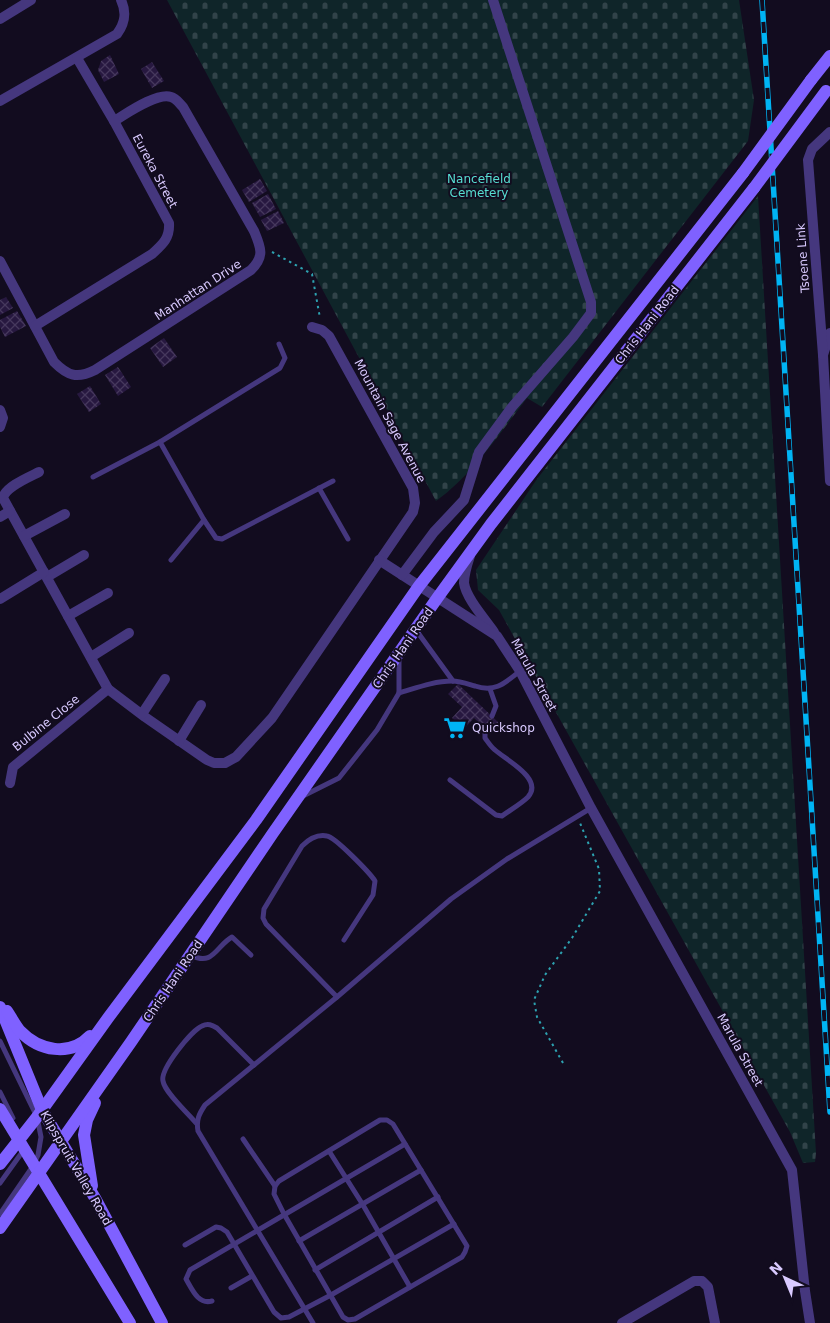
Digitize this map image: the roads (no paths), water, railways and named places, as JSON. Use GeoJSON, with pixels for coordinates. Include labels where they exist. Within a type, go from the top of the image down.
{"type":"FeatureCollection","features":[{"type":"Feature","properties":{"kind":"main road","name":"Chris Hani Road"},"geometry":{"type":"LineString","coordinates":[[0,1164],[21,1142],[108,1018],[256,820],[419,586],[743,172],[830,56]]}},
{"type":"Feature","properties":{"kind":"main road","name":"Chris Hani Road"},"geometry":{"type":"LineString","coordinates":[[0,1228],[36,1170],[61,1142],[438,597],[498,516],[754,188],[828,88]]}},
{"type":"Feature","properties":{"kind":"main road"},"geometry":{"type":"LineString","coordinates":[[0,1001],[21,1031],[40,1045],[52,1050],[68,1048],[85,1040],[108,1018]]}},
{"type":"Feature","properties":{"kind":"main road","name":"Klipspruit Valley Road"},"geometry":{"type":"LineString","coordinates":[[0,1007],[39,1114],[61,1142],[95,1198],[162,1323]]}},
{"type":"Feature","properties":{"kind":"main road"},"geometry":{"type":"LineString","coordinates":[[95,1198],[84,1136],[87,1120],[104,1080]]}},
{"type":"Feature","properties":{"kind":"main road"},"geometry":{"type":"LineString","coordinates":[[0,1109],[130,1323]]}},
{"type":"Feature","properties":{"kind":"street"},"geometry":{"type":"LineString","coordinates":[[0,19],[31,0]]}},
{"type":"Feature","properties":{"kind":"street"},"geometry":{"type":"LineString","coordinates":[[0,101],[117,34],[123,26],[124,19],[121,0]]}},
{"type":"Feature","properties":{"kind":"street"},"geometry":{"type":"LineString","coordinates":[[402,574],[434,532],[464,500],[479,452],[512,408],[573,338],[591,313],[590,302],[493,0]]}},
{"type":"Feature","properties":{"kind":"street","name":"Eureka Street"},"geometry":{"type":"LineString","coordinates":[[36,326],[152,254],[165,242],[170,234],[169,223],[114,121],[77,58]]}},
{"type":"Feature","properties":{"kind":"street","name":"Manhattan Drive"},"geometry":{"type":"LineString","coordinates":[[0,261],[54,362],[62,371],[70,374],[84,375],[95,370],[252,270],[259,262],[261,255],[260,245],[250,223],[176,99],[170,96],[159,97],[114,121]]}},
{"type":"Feature","properties":{"kind":"street","name":"Tsoene Link"},"geometry":{"type":"LineString","coordinates":[[830,132],[812,149],[808,160],[823,355],[830,481]]}},
{"type":"Feature","properties":{"kind":"street","name":"Mountain Sage Avenue"},"geometry":{"type":"LineString","coordinates":[[179,741],[207,760],[220,764],[236,757],[272,718],[413,512],[416,496],[413,488],[336,347],[329,336],[317,329]]}},
{"type":"Feature","properties":{"kind":"street","name":"Tsoene Link"},"geometry":{"type":"LineString","coordinates":[[823,355],[830,333]]}},
{"type":"Feature","properties":{"kind":"street"},"geometry":{"type":"LineString","coordinates":[[0,410],[3,418],[0,427]]}},
{"type":"Feature","properties":{"kind":"street"},"geometry":{"type":"LineString","coordinates":[[39,472],[8,489],[3,498],[108,689],[179,741],[201,705]]}},
{"type":"Feature","properties":{"kind":"street"},"geometry":{"type":"LineString","coordinates":[[0,516],[10,511]]}},
{"type":"Feature","properties":{"kind":"street"},"geometry":{"type":"LineString","coordinates":[[24,536],[65,514]]}},
{"type":"Feature","properties":{"kind":"street"},"geometry":{"type":"LineString","coordinates":[[471,552],[464,585],[467,593],[497,636]]}},
{"type":"Feature","properties":{"kind":"street"},"geometry":{"type":"LineString","coordinates":[[0,599],[84,555]]}},
{"type":"Feature","properties":{"kind":"street"},"geometry":{"type":"LineString","coordinates":[[379,560],[419,586]]}},
{"type":"Feature","properties":{"kind":"street","name":"Marula Street"},"geometry":{"type":"LineString","coordinates":[[419,586],[497,636],[506,647],[591,808],[792,1170],[810,1323]]}},
{"type":"Feature","properties":{"kind":"street"},"geometry":{"type":"LineString","coordinates":[[68,616],[108,593]]}},
{"type":"Feature","properties":{"kind":"street"},"geometry":{"type":"LineString","coordinates":[[90,657],[129,633]]}},
{"type":"Feature","properties":{"kind":"street"},"geometry":{"type":"LineString","coordinates":[[142,714],[165,679]]}},
{"type":"Feature","properties":{"kind":"street","name":"Bulbine Close"},"geometry":{"type":"LineString","coordinates":[[10,783],[13,767],[108,689]]}},
{"type":"Feature","properties":{"kind":"street"},"geometry":{"type":"LineString","coordinates":[[622,1323],[694,1282],[702,1281],[708,1287],[715,1323]]}},
{"type":"Feature","properties":{"kind":"lane"},"geometry":{"type":"LineString","coordinates":[[93,477],[160,442],[280,368],[284,358],[279,344]]}},
{"type":"Feature","properties":{"kind":"lane"},"geometry":{"type":"LineString","coordinates":[[160,442],[216,538],[222,539],[333,481]]}},
{"type":"Feature","properties":{"kind":"lane"},"geometry":{"type":"LineString","coordinates":[[319,488],[348,539]]}},
{"type":"Feature","properties":{"kind":"lane"},"geometry":{"type":"LineString","coordinates":[[171,560],[204,520]]}},
{"type":"Feature","properties":{"kind":"lane"},"geometry":{"type":"LineString","coordinates":[[416,630],[452,681]]}},
{"type":"Feature","properties":{"kind":"lane"},"geometry":{"type":"LineString","coordinates":[[299,798],[339,778],[377,730],[399,693],[399,653]]}},
{"type":"Feature","properties":{"kind":"lane"},"geometry":{"type":"LineString","coordinates":[[399,693],[431,684],[452,681],[490,689],[504,684],[520,671]]}},
{"type":"Feature","properties":{"kind":"lane"},"geometry":{"type":"LineString","coordinates":[[490,689],[496,706],[492,716]]}},
{"type":"Feature","properties":{"kind":"lane"},"geometry":{"type":"LineString","coordinates":[[450,780],[496,815],[502,816],[528,797],[532,790],[529,778],[494,749],[485,738],[485,729]]}},
{"type":"Feature","properties":{"kind":"lane"},"geometry":{"type":"LineString","coordinates":[[196,1123],[199,1113],[205,1105],[337,997],[451,899],[507,859],[591,808]]}},
{"type":"Feature","properties":{"kind":"lane"},"geometry":{"type":"LineString","coordinates":[[337,997],[266,924],[263,918],[264,909],[302,846],[319,835],[335,840],[375,881],[373,895],[344,940]]}},
{"type":"Feature","properties":{"kind":"lane"},"geometry":{"type":"LineString","coordinates":[[191,954],[200,960],[207,958],[232,937],[251,955]]}},
{"type":"Feature","properties":{"kind":"lane"},"geometry":{"type":"LineString","coordinates":[[254,1065],[217,1028],[209,1024],[203,1025],[194,1032],[165,1068],[162,1078],[164,1087],[196,1123],[198,1131],[313,1323]]}},
{"type":"Feature","properties":{"kind":"lane","name":"Klipspruit Valley Road"},"geometry":{"type":"LineString","coordinates":[[0,1041],[39,1114],[41,1137],[36,1170]]}},
{"type":"Feature","properties":{"kind":"lane"},"geometry":{"type":"LineString","coordinates":[[0,1092],[21,1142]]}},
{"type":"Feature","properties":{"kind":"lane"},"geometry":{"type":"LineString","coordinates":[[380,1120],[387,1120],[393,1124],[467,1246],[462,1257],[355,1319],[348,1320],[343,1316],[315,1270],[284,1214],[274,1194],[275,1186],[279,1181],[380,1120]]}},
{"type":"Feature","properties":{"kind":"lane"},"geometry":{"type":"LineString","coordinates":[[243,1139],[275,1186]]}},
{"type":"Feature","properties":{"kind":"lane","name":"Chris Hani Road"},"geometry":{"type":"LineString","coordinates":[[0,1183],[21,1142]]}},
{"type":"Feature","properties":{"kind":"lane"},"geometry":{"type":"LineString","coordinates":[[212,1301],[204,1302],[200,1300],[186,1279],[190,1270],[405,1144]]}},
{"type":"Feature","properties":{"kind":"lane"},"geometry":{"type":"LineString","coordinates":[[329,1151],[379,1232],[410,1287]]}},
{"type":"Feature","properties":{"kind":"lane","name":"Chris Hani Road"},"geometry":{"type":"LineString","coordinates":[[0,1214],[36,1170]]}},
{"type":"Feature","properties":{"kind":"lane"},"geometry":{"type":"LineString","coordinates":[[299,1241],[421,1170]]}},
{"type":"Feature","properties":{"kind":"lane"},"geometry":{"type":"LineString","coordinates":[[315,1270],[438,1197]]}},
{"type":"Feature","properties":{"kind":"lane"},"geometry":{"type":"LineString","coordinates":[[185,1245],[216,1227],[227,1232],[274,1312],[283,1320],[331,1295],[454,1224]]}},
{"type":"Feature","properties":{"kind":"lane"},"geometry":{"type":"LineString","coordinates":[[231,1288],[252,1276]]}},
{"type":"Feature","properties":{"kind":"railway"},"geometry":{"type":"LineString","coordinates":[[762,0],[830,1112]]}},
{"type":"Feature","properties":{"kind":"place","name":"Quickshop"},"geometry":{"type":"Point","coordinates":[455,728]}},
{"type":"Feature","properties":{"kind":"park label","name":"Nancefield Cemetery"},"geometry":{"type":"Point","coordinates":[479,186]}}]}
